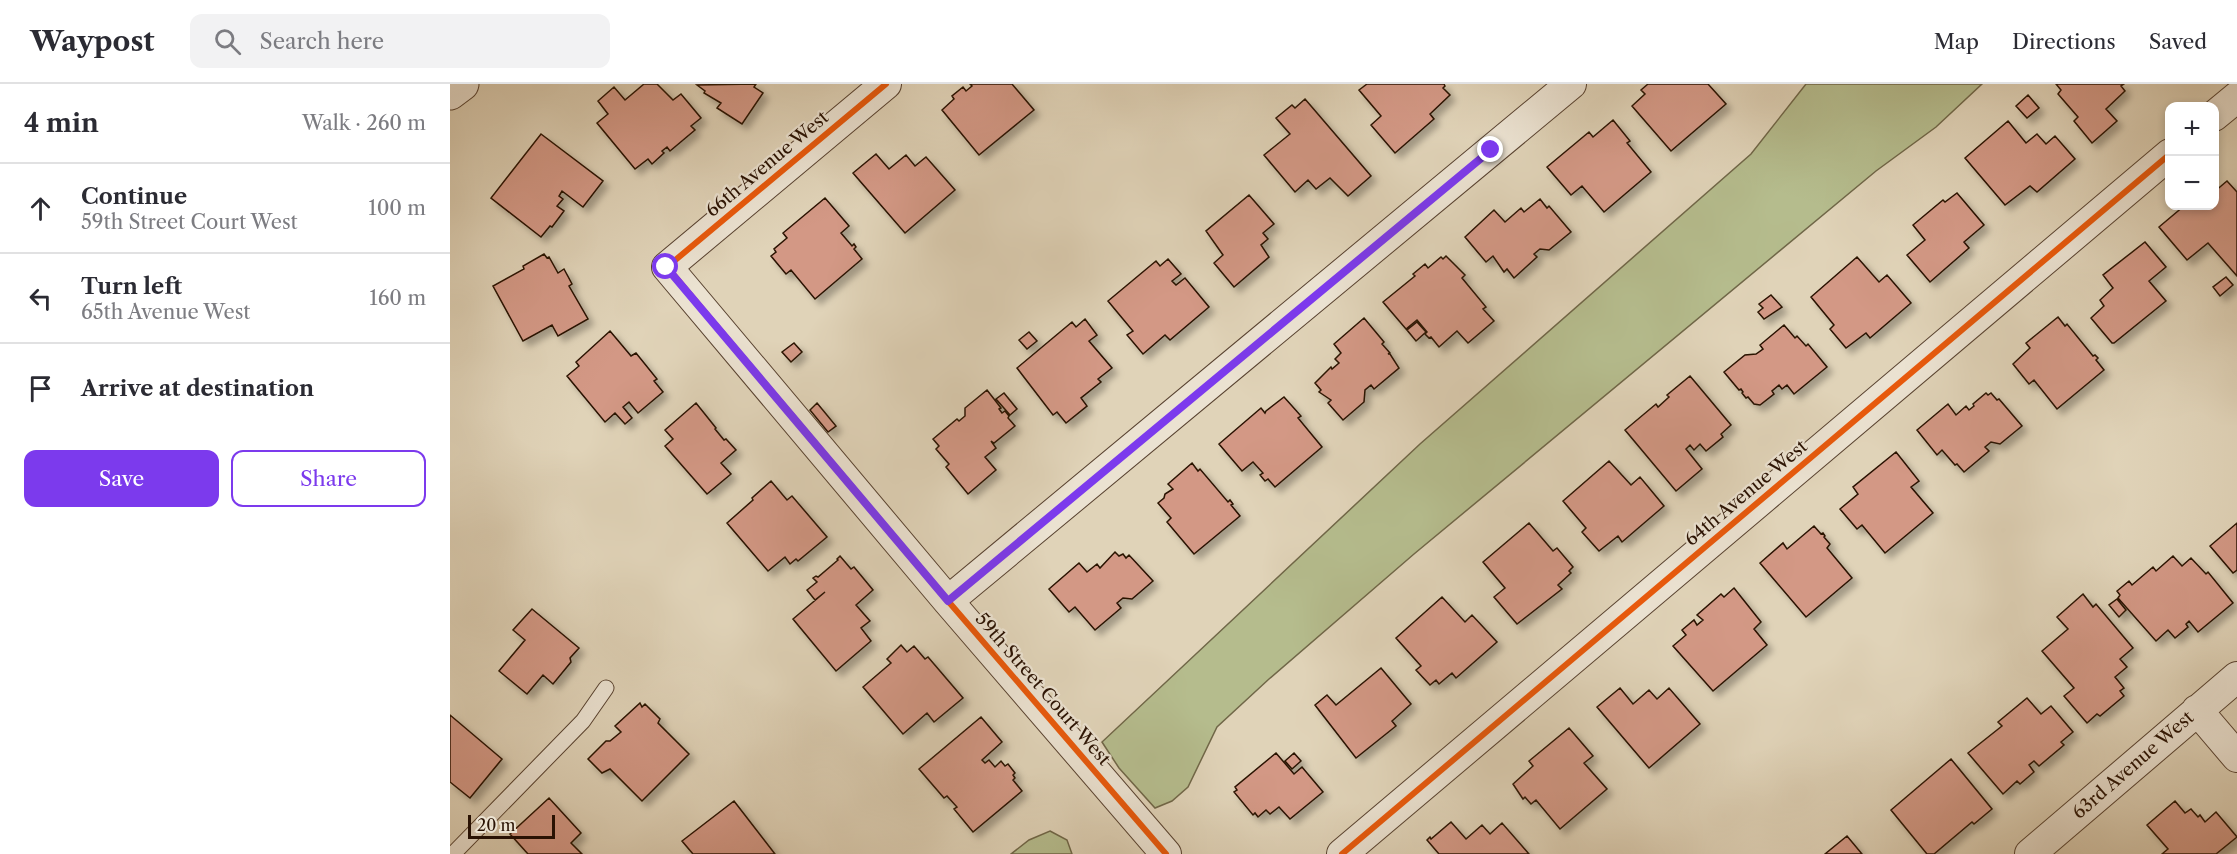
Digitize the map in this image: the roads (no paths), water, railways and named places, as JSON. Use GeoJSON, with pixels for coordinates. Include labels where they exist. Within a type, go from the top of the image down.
{"type":"FeatureCollection","features":[{"type":"Feature","properties":{"kind":"street"},"geometry":{"type":"LineString","coordinates":[[450,93],[462,84]]}},
{"type":"Feature","properties":{"kind":"street"},"geometry":{"type":"LineString","coordinates":[[948,601],[1571,84]]}},
{"type":"Feature","properties":{"kind":"street","name":"66th Avenue West"},"geometry":{"type":"LineString","coordinates":[[666,267],[879,86]]}},
{"type":"Feature","properties":{"kind":"street"},"geometry":{"type":"LineString","coordinates":[[2219,112],[2237,97]]}},
{"type":"Feature","properties":{"kind":"street","name":"64th Avenue West"},"geometry":{"type":"LineString","coordinates":[[1342,854],[2167,156]]}},
{"type":"Feature","properties":{"kind":"street","name":"59th Street Court West"},"geometry":{"type":"LineString","coordinates":[[666,267],[948,601],[1166,854]]}},
{"type":"Feature","properties":{"kind":"street","name":"63rd Avenue West"},"geometry":{"type":"LineString","coordinates":[[2030,854],[2237,677]]}},
{"type":"Feature","properties":{"kind":"street"},"geometry":{"type":"LineString","coordinates":[[2198,710],[2237,757]]}},
{"type":"Feature","properties":{"kind":"lane"},"geometry":{"type":"LineString","coordinates":[[453,854],[583,721],[606,688]]}}]}
